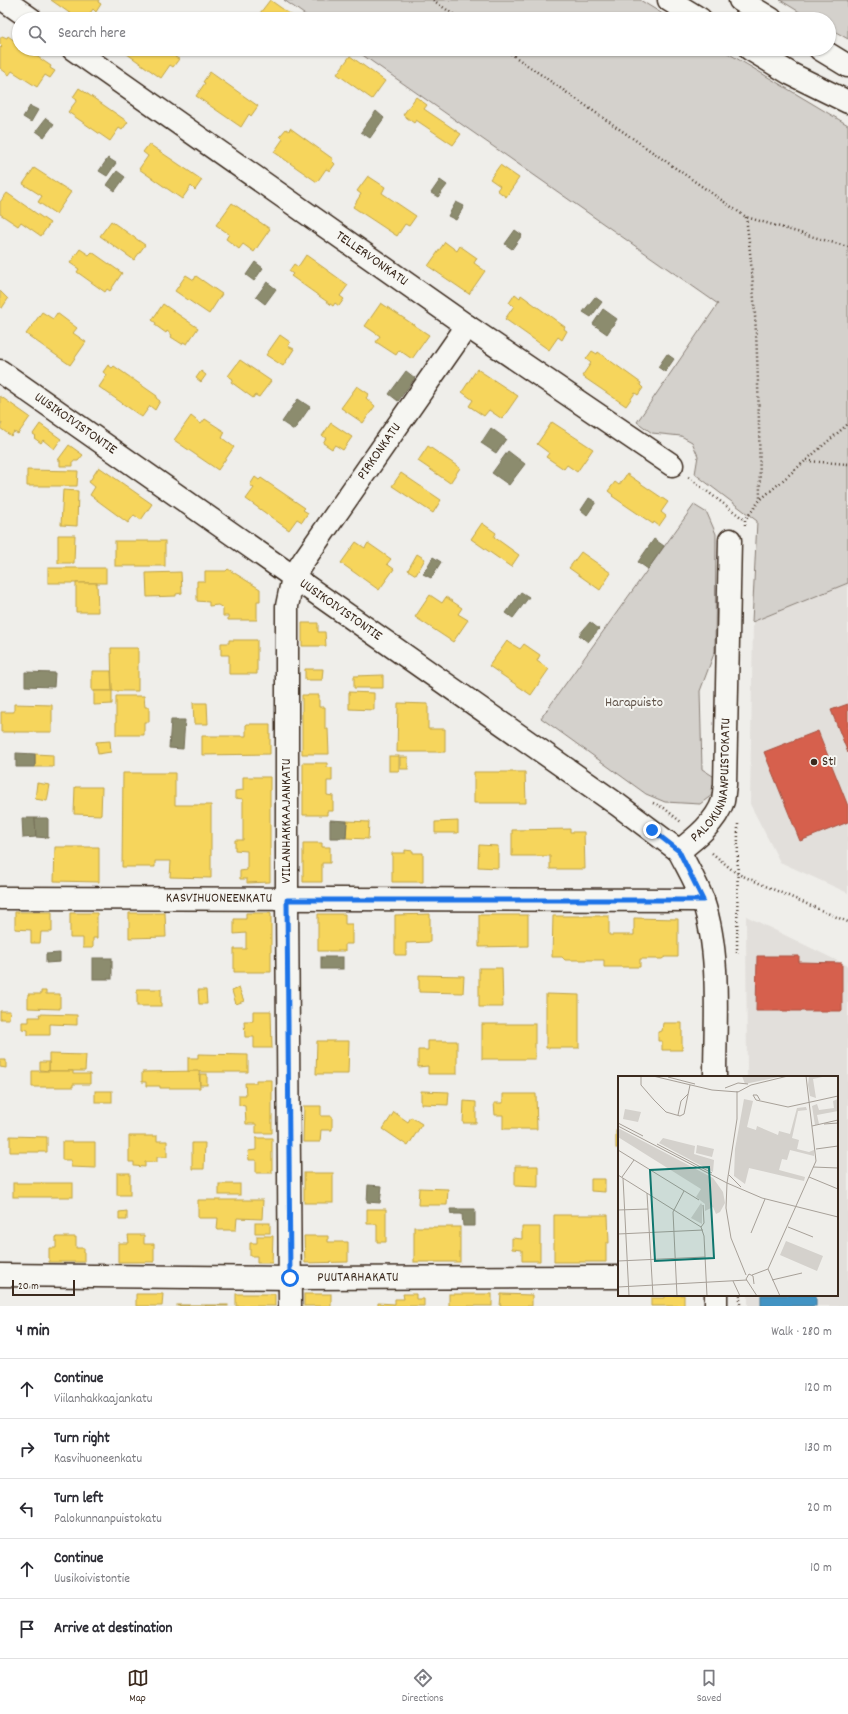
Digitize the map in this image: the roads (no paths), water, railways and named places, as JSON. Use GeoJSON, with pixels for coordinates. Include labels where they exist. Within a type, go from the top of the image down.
{"type":"FeatureCollection","features":[{"type":"Feature","properties":{"kind":"street"},"geometry":{"type":"LineString","coordinates":[[4,0],[21,12]]}},
{"type":"Feature","properties":{"kind":"street"},"geometry":{"type":"LineString","coordinates":[[669,0],[689,12]]}},
{"type":"Feature","properties":{"kind":"street"},"geometry":{"type":"LineString","coordinates":[[740,0],[760,12]]}},
{"type":"Feature","properties":{"kind":"street","name":"TELLERVONKATU"},"geometry":{"type":"LineString","coordinates":[[83,56],[467,326],[672,465]]}},
{"type":"Feature","properties":{"kind":"street"},"geometry":{"type":"LineString","coordinates":[[761,56],[791,74],[848,102]]}},
{"type":"Feature","properties":{"kind":"street"},"geometry":{"type":"LineString","coordinates":[[832,56],[848,66]]}},
{"type":"Feature","properties":{"kind":"street"},"geometry":{"type":"LineString","coordinates":[[791,74],[827,102],[848,115]]}},
{"type":"Feature","properties":{"kind":"street","name":"PIRKONKATU"},"geometry":{"type":"LineString","coordinates":[[293,577],[467,326]]}},
{"type":"Feature","properties":{"kind":"street","name":"UUSIKOIVISTONTIE"},"geometry":{"type":"LineString","coordinates":[[0,371],[618,805],[679,851]]}},
{"type":"Feature","properties":{"kind":"street","name":"PALOKUNNANPUISTOKATU"},"geometry":{"type":"LineString","coordinates":[[715,1076],[713,941],[703,900],[679,851],[700,833],[715,816],[723,801],[737,534]]}},
{"type":"Feature","properties":{"kind":"street","name":"VIILANHAKKAAJANKATU"},"geometry":{"type":"LineString","coordinates":[[290,1306],[287,900],[288,606],[293,577]]}},
{"type":"Feature","properties":{"kind":"street","name":"KASVIHUONEENKATU"},"geometry":{"type":"LineString","coordinates":[[0,898],[703,900]]}},
{"type":"Feature","properties":{"kind":"street","name":"PUUTARHAKATU"},"geometry":{"type":"LineString","coordinates":[[0,1275],[290,1278],[618,1277]]}},
{"type":"Feature","properties":{"kind":"place","name":"St1"},"geometry":{"type":"Point","coordinates":[814,762]}},
{"type":"Feature","properties":{"kind":"park label","name":"Harapuisto"},"geometry":{"type":"Point","coordinates":[634,703]}}]}
